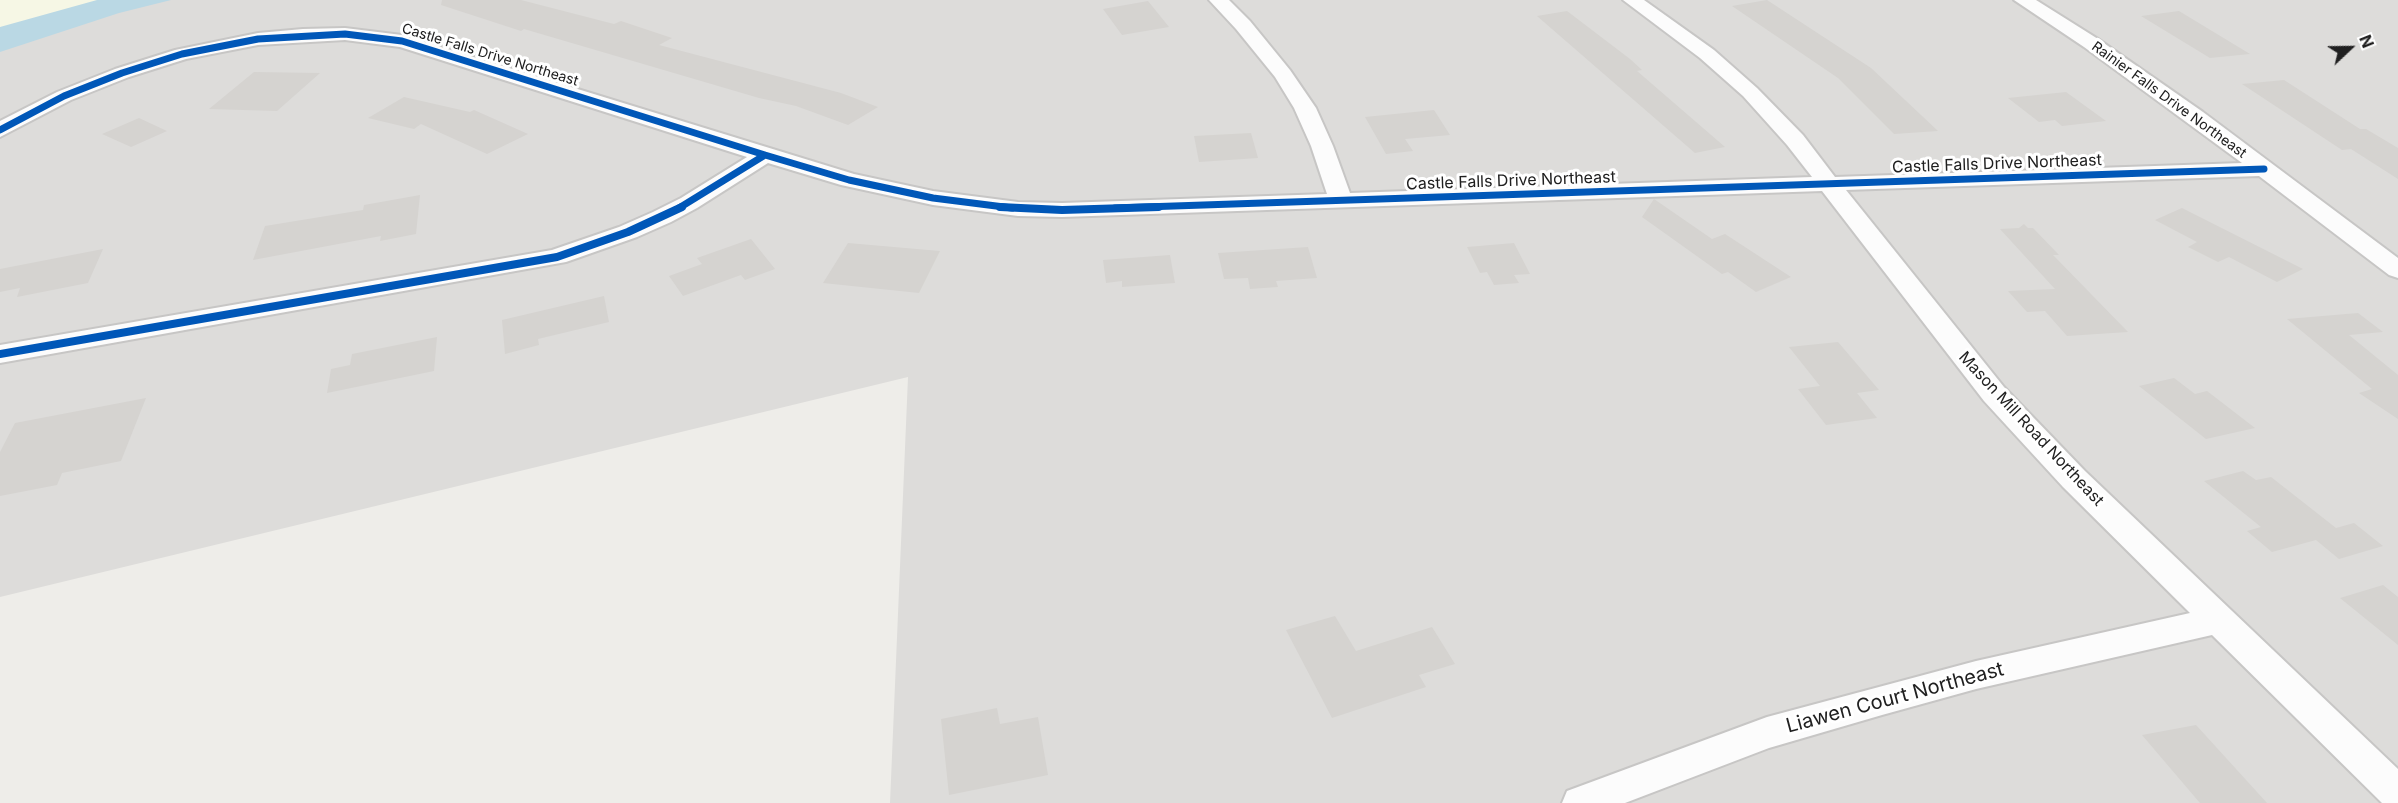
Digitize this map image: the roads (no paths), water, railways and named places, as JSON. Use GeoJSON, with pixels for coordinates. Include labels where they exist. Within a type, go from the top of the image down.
{"type":"FeatureCollection","features":[{"type":"Feature","properties":{"kind":"street"},"geometry":{"type":"LineString","coordinates":[[1218,0],[1243,25],[1283,74],[1305,108],[1322,146],[1341,201]]}},
{"type":"Feature","properties":{"kind":"street","name":"Mason Mill Road Northeast"},"geometry":{"type":"LineString","coordinates":[[1632,0],[1707,54],[1750,92],[1795,140],[1994,394],[2074,479],[2398,794]]}},
{"type":"Feature","properties":{"kind":"street","name":"Rainier Falls Drive Northeast"},"geometry":{"type":"LineString","coordinates":[[2023,0],[2110,57],[2398,270]]}},
{"type":"Feature","properties":{"kind":"street","name":"Castle Falls Drive Northeast"},"geometry":{"type":"LineString","coordinates":[[0,130],[64,96],[122,73],[182,54],[258,39],[345,34],[402,41],[765,155],[896,191],[1018,209],[1167,207],[2264,169]]}},
{"type":"Feature","properties":{"kind":"street"},"geometry":{"type":"LineString","coordinates":[[0,354],[557,257],[628,232],[662,217],[689,203],[765,155]]}},
{"type":"Feature","properties":{"kind":"street","name":"Liawen Court Northeast"},"geometry":{"type":"LineString","coordinates":[[1581,803],[1675,766],[1767,734],[1870,703],[1976,675],[2217,620]]}},
{"type":"Feature","properties":{"kind":"water"},"geometry":{"type":"Polygon","coordinates":[[[97,0],[171,0],[119,13],[0,52],[0,27],[97,0]]]}}]}
